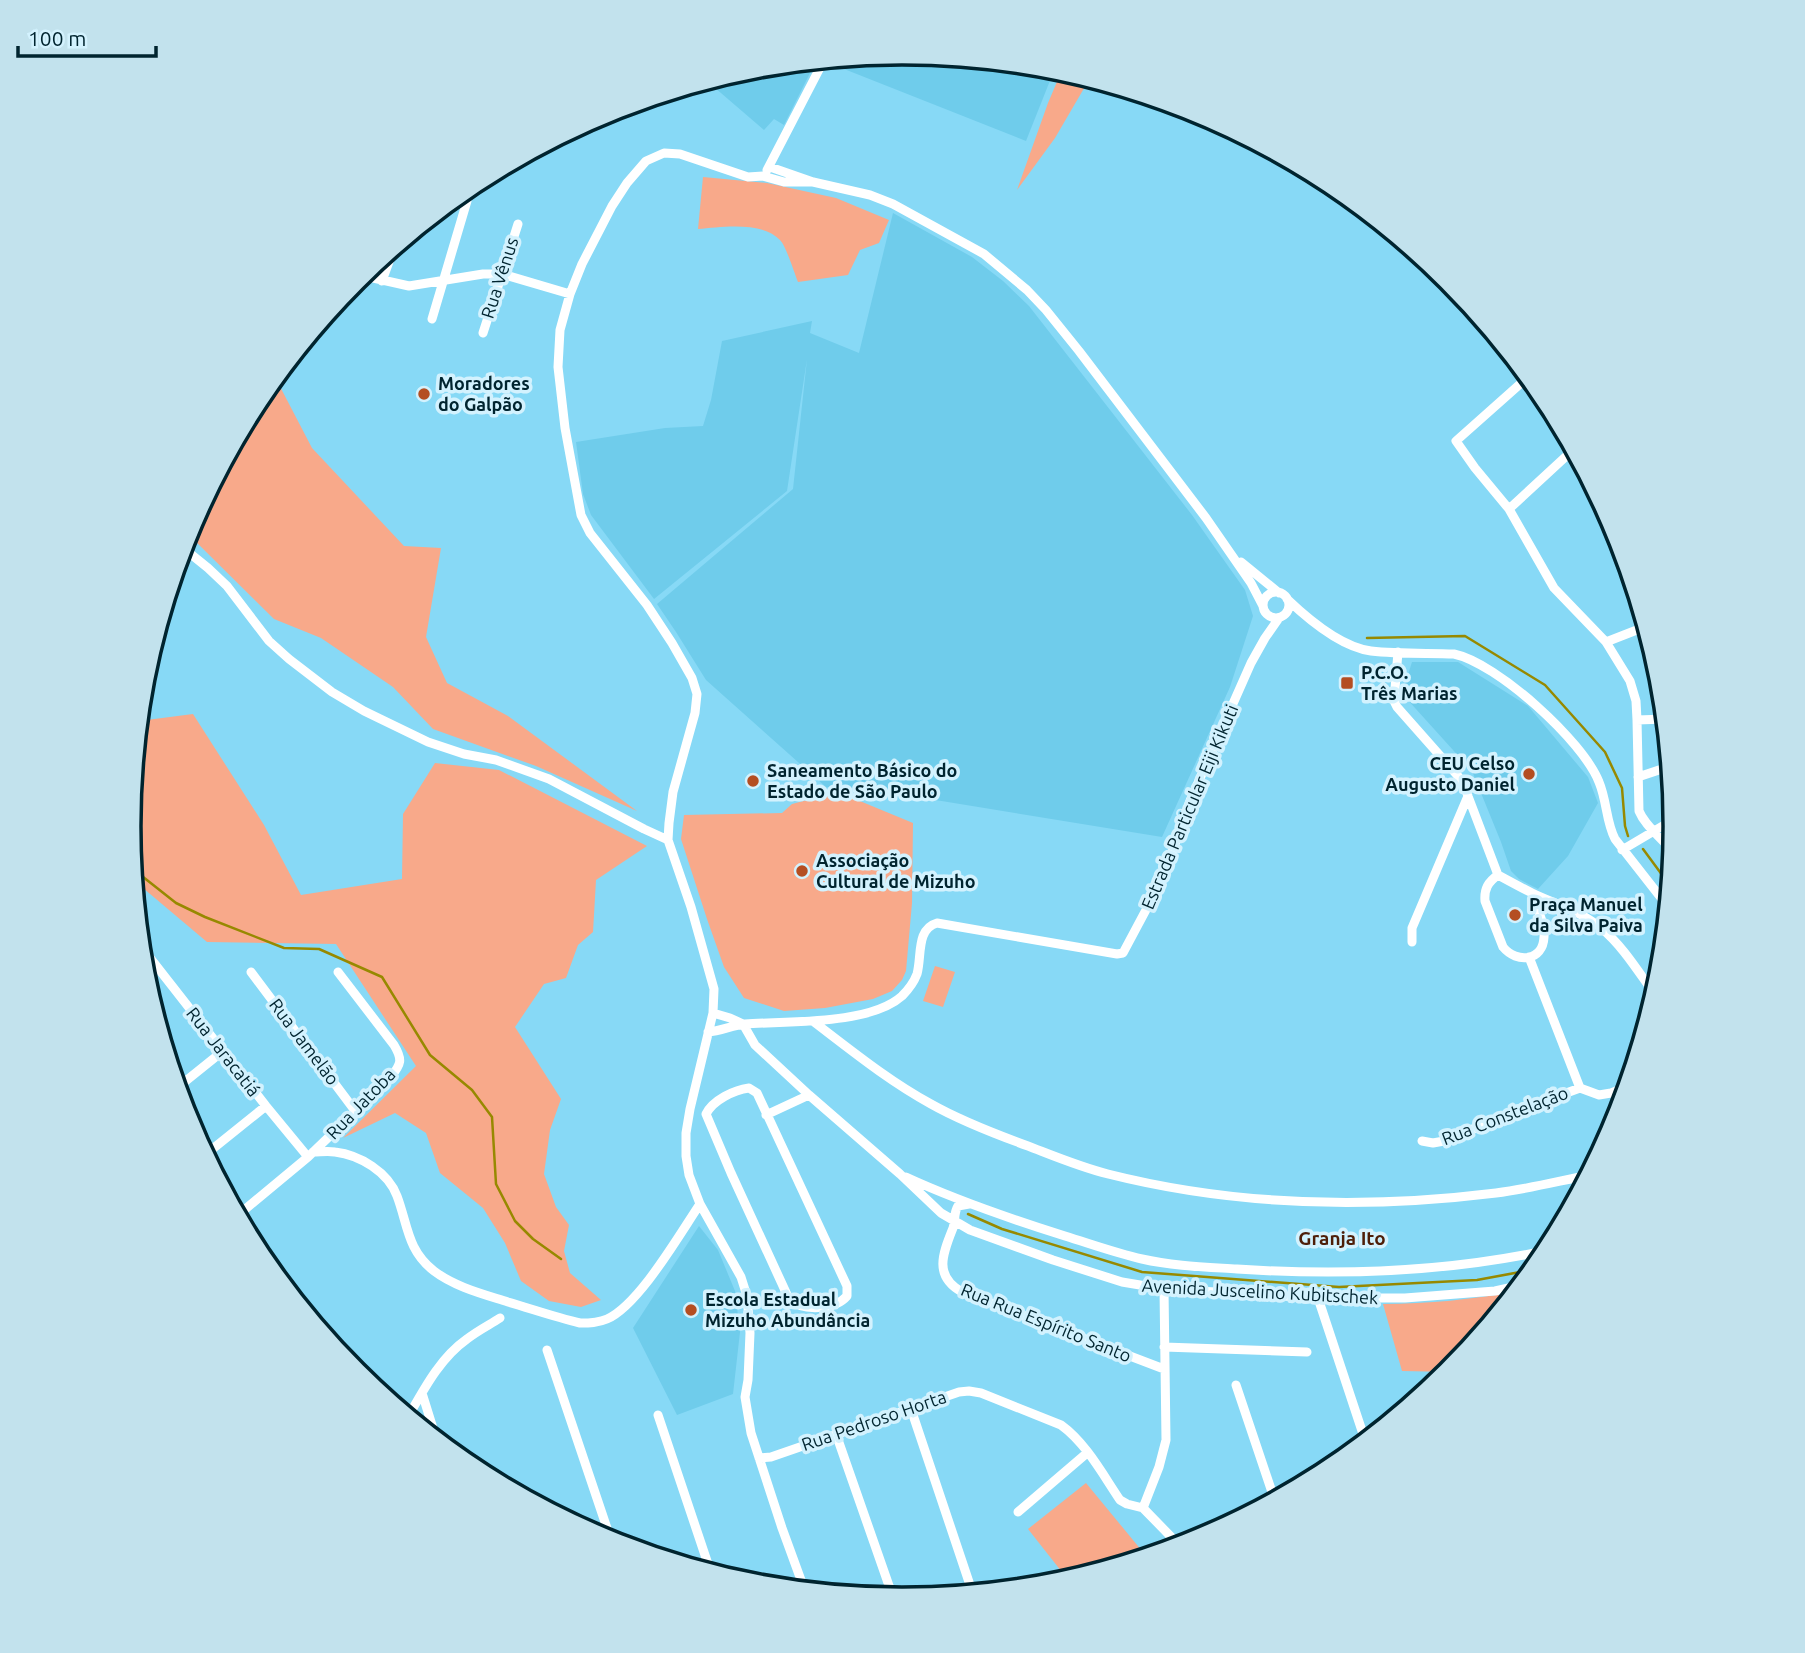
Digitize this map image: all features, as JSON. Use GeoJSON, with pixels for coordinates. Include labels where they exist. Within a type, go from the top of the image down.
{"type":"FeatureCollection","features":[{"type":"Feature","properties":{"kind":"street"},"geometry":{"type":"LineString","coordinates":[[763,176],[771,167],[819,69]]}},
{"type":"Feature","properties":{"kind":"street"},"geometry":{"type":"LineString","coordinates":[[801,1582],[751,1433],[745,1397],[750,1333],[747,1296],[741,1277],[700,1204],[689,1175],[686,1133],[715,1002],[712,976],[668,839],[673,792],[695,713],[697,694],[692,678],[672,643],[590,533],[581,516],[565,428],[558,367],[560,330],[582,264],[612,206],[646,161],[670,152],[738,175],[754,178],[763,176],[784,182],[813,182]]}},
{"type":"Feature","properties":{"kind":"street"},"geometry":{"type":"LineString","coordinates":[[771,167],[813,182],[870,195],[893,204],[984,254],[1027,290],[1079,351],[1206,518],[1232,554],[1268,616],[1306,616]]}},
{"type":"Feature","properties":{"kind":"street"},"geometry":{"type":"LineString","coordinates":[[432,318],[467,202]]}},
{"type":"Feature","properties":{"kind":"street","name":"Rua Vênus"},"geometry":{"type":"LineString","coordinates":[[483,333],[518,223]]}},
{"type":"Feature","properties":{"kind":"street"},"geometry":{"type":"LineString","coordinates":[[382,281],[387,266]]}},
{"type":"Feature","properties":{"kind":"street"},"geometry":{"type":"LineString","coordinates":[[374,279],[419,285],[443,279],[502,274],[570,294]]}},
{"type":"Feature","properties":{"kind":"street"},"geometry":{"type":"LineString","coordinates":[[1521,383],[1456,441],[1509,509],[1554,588],[1606,642],[1630,681],[1636,701],[1639,811],[1645,823],[1664,840]]}},
{"type":"Feature","properties":{"kind":"street"},"geometry":{"type":"LineString","coordinates":[[1509,509],[1567,455]]}},
{"type":"Feature","properties":{"kind":"street"},"geometry":{"type":"LineString","coordinates":[[1232,554],[1306,616],[1351,645],[1371,651],[1463,656],[1496,675],[1534,703],[1572,743],[1595,774],[1611,831],[1622,850],[1661,899]]}},
{"type":"Feature","properties":{"kind":"street"},"geometry":{"type":"LineString","coordinates":[[191,555],[226,586],[269,640],[289,659],[353,705],[428,743],[496,760],[549,779],[668,839]]}},
{"type":"Feature","properties":{"kind":"street"},"geometry":{"type":"LineString","coordinates":[[1263,606],[1268,595],[1275,592],[1283,596],[1288,609],[1281,616]]}},
{"type":"Feature","properties":{"kind":"street","name":"Estrada Particular Eiji Kikuti"},"geometry":{"type":"LineString","coordinates":[[814,1022],[876,1010],[901,997],[916,976],[923,933],[937,923],[1123,953],[1163,878],[1190,802],[1251,663],[1281,616]]}},
{"type":"Feature","properties":{"kind":"street"},"geometry":{"type":"LineString","coordinates":[[1606,642],[1638,629]]}},
{"type":"Feature","properties":{"kind":"street"},"geometry":{"type":"LineString","coordinates":[[1398,652],[1394,697],[1396,705],[1458,776],[1498,875],[1576,912],[1599,926],[1648,985]]}},
{"type":"Feature","properties":{"kind":"street"},"geometry":{"type":"LineString","coordinates":[[1637,720],[1657,719]]}},
{"type":"Feature","properties":{"kind":"street"},"geometry":{"type":"LineString","coordinates":[[1638,778],[1662,769]]}},
{"type":"Feature","properties":{"kind":"street"},"geometry":{"type":"LineString","coordinates":[[1412,942],[1412,928],[1468,796]]}},
{"type":"Feature","properties":{"kind":"street"},"geometry":{"type":"LineString","coordinates":[[1457,824],[1474,813]]}},
{"type":"Feature","properties":{"kind":"street"},"geometry":{"type":"LineString","coordinates":[[1622,850],[1664,825]]}},
{"type":"Feature","properties":{"kind":"street"},"geometry":{"type":"LineString","coordinates":[[1498,875],[1491,879],[1484,893],[1485,901],[1503,947],[1517,957],[1530,957],[1540,949],[1544,938],[1532,893]]}},
{"type":"Feature","properties":{"kind":"street"},"geometry":{"type":"LineString","coordinates":[[1530,957],[1580,1088]]}},
{"type":"Feature","properties":{"kind":"street","name":"Rua Jaracatiá"},"geometry":{"type":"LineString","coordinates":[[153,962],[266,1106],[311,1155]]}},
{"type":"Feature","properties":{"kind":"street","name":"Rua Jamelão"},"geometry":{"type":"LineString","coordinates":[[251,972],[356,1112]]}},
{"type":"Feature","properties":{"kind":"street","name":"Rua Jatoba"},"geometry":{"type":"LineString","coordinates":[[245,1210],[311,1155],[356,1112],[400,1063],[399,1053],[338,972]]}},
{"type":"Feature","properties":{"kind":"street"},"geometry":{"type":"LineString","coordinates":[[713,1013],[743,1024]]}},
{"type":"Feature","properties":{"kind":"street"},"geometry":{"type":"LineString","coordinates":[[708,1032],[743,1024],[814,1022],[895,1083],[964,1121],[1064,1160],[1147,1182],[1243,1198],[1363,1203],[1497,1192],[1578,1177]]}},
{"type":"Feature","properties":{"kind":"street","name":"Avenida Juscelino Kubitschek"},"geometry":{"type":"LineString","coordinates":[[743,1024],[755,1045],[900,1174],[930,1205],[955,1223],[983,1236],[1122,1282],[1164,1289],[1318,1298],[1405,1298],[1469,1294],[1509,1287]]}},
{"type":"Feature","properties":{"kind":"street"},"geometry":{"type":"LineString","coordinates":[[185,1082],[223,1051]]}},
{"type":"Feature","properties":{"kind":"street"},"geometry":{"type":"LineString","coordinates":[[749,1088],[757,1093],[766,1115],[847,1286],[848,1293],[841,1302],[813,1308],[796,1305],[789,1299],[706,1114],[712,1104],[749,1088]]}},
{"type":"Feature","properties":{"kind":"street","name":"Rua Constelação"},"geometry":{"type":"LineString","coordinates":[[1422,1142],[1444,1141],[1580,1088],[1599,1095],[1616,1091]]}},
{"type":"Feature","properties":{"kind":"street"},"geometry":{"type":"LineString","coordinates":[[766,1115],[809,1095]]}},
{"type":"Feature","properties":{"kind":"street"},"geometry":{"type":"LineString","coordinates":[[213,1149],[266,1106]]}},
{"type":"Feature","properties":{"kind":"street"},"geometry":{"type":"LineString","coordinates":[[311,1155],[333,1152],[356,1158],[369,1164],[389,1181],[415,1249],[432,1269],[444,1278],[488,1296],[580,1323],[608,1319],[631,1301],[650,1278],[700,1204]]}},
{"type":"Feature","properties":{"kind":"street","name":"Avenida Juscelino Kubitschek"},"geometry":{"type":"LineString","coordinates":[[900,1174],[1015,1221],[1143,1259],[1212,1267],[1332,1273],[1473,1264],[1534,1253]]}},
{"type":"Feature","properties":{"kind":"street","name":"Rua Rua Espírito Santo"},"geometry":{"type":"LineString","coordinates":[[970,1204],[958,1206],[954,1213],[955,1223],[944,1250],[942,1267],[946,1278],[955,1288],[1164,1369]]}},
{"type":"Feature","properties":{"kind":"street"},"geometry":{"type":"LineString","coordinates":[[1143,1508],[1166,1440],[1164,1289]]}},
{"type":"Feature","properties":{"kind":"street"},"geometry":{"type":"LineString","coordinates":[[1318,1298],[1363,1433]]}},
{"type":"Feature","properties":{"kind":"street"},"geometry":{"type":"LineString","coordinates":[[413,1409],[441,1364],[452,1352],[466,1339],[500,1318]]}},
{"type":"Feature","properties":{"kind":"street"},"geometry":{"type":"LineString","coordinates":[[1164,1347],[1307,1352]]}},
{"type":"Feature","properties":{"kind":"street"},"geometry":{"type":"LineString","coordinates":[[547,1350],[607,1528]]}},
{"type":"Feature","properties":{"kind":"street"},"geometry":{"type":"LineString","coordinates":[[1236,1385],[1272,1492]]}},
{"type":"Feature","properties":{"kind":"street","name":"Rua Pedroso Horta"},"geometry":{"type":"LineString","coordinates":[[759,1458],[771,1457],[958,1392],[981,1393],[1061,1425],[1087,1452],[1121,1500],[1143,1508],[1172,1538]]}},
{"type":"Feature","properties":{"kind":"street"},"geometry":{"type":"LineString","coordinates":[[422,1393],[431,1425]]}},
{"type":"Feature","properties":{"kind":"street"},"geometry":{"type":"LineString","coordinates":[[911,1409],[971,1585]]}},
{"type":"Feature","properties":{"kind":"street"},"geometry":{"type":"LineString","coordinates":[[658,1415],[708,1563]]}},
{"type":"Feature","properties":{"kind":"street"},"geometry":{"type":"LineString","coordinates":[[836,1434],[890,1588]]}},
{"type":"Feature","properties":{"kind":"street"},"geometry":{"type":"LineString","coordinates":[[1018,1512],[1087,1452]]}},
{"type":"Feature","properties":{"kind":"shaded area"},"geometry":{"type":"Polygon","coordinates":[[[952,66],[1051,79],[1026,141],[840,67],[952,66]]]}},
{"type":"Feature","properties":{"kind":"shaded area"},"geometry":{"type":"Polygon","coordinates":[[[811,70],[784,125],[774,119],[764,130],[716,88],[811,70]]]}},
{"type":"Feature","properties":{"kind":"shaded area"},"geometry":{"type":"Polygon","coordinates":[[[1058,81],[1085,87],[1055,138],[1017,190],[1058,81]]]}},
{"type":"Feature","properties":{"kind":"shaded area"},"geometry":{"type":"Polygon","coordinates":[[[703,177],[767,183],[836,198],[889,220],[879,243],[860,250],[848,275],[798,282],[785,248],[772,234],[741,227],[698,229],[703,177]]]}},
{"type":"Feature","properties":{"kind":"shaded area"},"geometry":{"type":"Polygon","coordinates":[[[893,213],[972,257],[1029,306],[1192,515],[1245,590],[1253,616],[1230,687],[1162,837],[905,795],[826,787],[706,680],[657,604],[793,489],[807,359],[787,491],[654,599],[591,515],[583,494],[576,442],[665,428],[703,426],[711,400],[722,341],[812,321],[810,333],[859,353],[893,213]]]}},
{"type":"Feature","properties":{"kind":"shaded area"},"geometry":{"type":"Polygon","coordinates":[[[280,387],[312,448],[404,546],[441,548],[426,637],[447,683],[508,716],[637,811],[536,766],[433,729],[393,687],[321,638],[274,619],[196,542],[219,490],[280,387]]]}},
{"type":"Feature","properties":{"kind":"shaded area","name":"CEU Celso Augusto Daniel"},"geometry":{"type":"Polygon","coordinates":[[[1412,662],[1458,662],[1528,706],[1588,777],[1598,803],[1568,856],[1538,889],[1519,879],[1511,871],[1472,771],[1406,698],[1405,684],[1412,662]]]}},
{"type":"Feature","properties":{"kind":"shaded area"},"geometry":{"type":"Polygon","coordinates":[[[193,714],[264,825],[301,895],[402,879],[403,814],[435,763],[499,770],[647,846],[596,880],[593,932],[578,945],[566,978],[544,984],[515,1027],[561,1099],[550,1130],[544,1174],[556,1207],[569,1225],[564,1251],[570,1273],[601,1300],[581,1307],[549,1301],[521,1281],[505,1243],[483,1208],[440,1173],[426,1133],[395,1113],[343,1138],[416,1066],[336,944],[207,942],[143,888],[142,777],[148,720],[193,714]]]}},
{"type":"Feature","properties":{"kind":"shaded area","name":"Associação Cultural de Mizuho"},"geometry":{"type":"Polygon","coordinates":[[[838,792],[913,823],[912,903],[906,971],[902,980],[892,991],[873,999],[825,1008],[784,1011],[744,998],[724,967],[707,919],[681,839],[684,815],[782,813],[792,804],[838,792]]]}},
{"type":"Feature","properties":{"kind":"shaded area"},"geometry":{"type":"Polygon","coordinates":[[[935,966],[955,972],[943,1007],[923,1001],[935,966]]]}},
{"type":"Feature","properties":{"kind":"shaded area","name":"Escola Estadual Mizuho Abundância"},"geometry":{"type":"Polygon","coordinates":[[[699,1226],[718,1250],[735,1291],[740,1332],[733,1394],[677,1415],[633,1328],[699,1226]]]}},
{"type":"Feature","properties":{"kind":"shaded area"},"geometry":{"type":"Polygon","coordinates":[[[1504,1294],[1434,1372],[1402,1371],[1383,1304],[1450,1301],[1504,1294]]]}},
{"type":"Feature","properties":{"kind":"shaded area"},"geometry":{"type":"Polygon","coordinates":[[[1086,1483],[1141,1550],[1061,1571],[1028,1529],[1086,1483]]]}},
{"type":"Feature","properties":{"kind":"waterway"},"geometry":{"type":"LineString","coordinates":[[1367,638],[1465,636],[1545,685],[1605,752],[1622,788],[1628,836]]}},
{"type":"Feature","properties":{"kind":"waterway"},"geometry":{"type":"LineString","coordinates":[[1643,849],[1663,876]]}},
{"type":"Feature","properties":{"kind":"waterway"},"geometry":{"type":"LineString","coordinates":[[142,876],[176,903],[205,917],[284,948],[319,949],[382,977],[430,1055],[472,1090],[492,1117],[496,1184],[515,1221],[533,1239],[561,1259]]}},
{"type":"Feature","properties":{"kind":"waterway"},"geometry":{"type":"LineString","coordinates":[[968,1214],[1002,1229],[1142,1272],[1339,1287],[1477,1280],[1520,1272]]}},
{"type":"Feature","properties":{"kind":"place","name":"Moradores do Galpão"},"geometry":{"type":"Point","coordinates":[424,394]}},
{"type":"Feature","properties":{"kind":"place","name":"P.C.O. Três Marias"},"geometry":{"type":"Point","coordinates":[1347,683]}},
{"type":"Feature","properties":{"kind":"place","name":"CEU Celso Augusto Daniel"},"geometry":{"type":"Point","coordinates":[1529,774]}},
{"type":"Feature","properties":{"kind":"place","name":"Saneamento Básico do Estado de São Paulo"},"geometry":{"type":"Point","coordinates":[753,781]}},
{"type":"Feature","properties":{"kind":"place","name":"Associação Cultural de Mizuho"},"geometry":{"type":"Point","coordinates":[802,871]}},
{"type":"Feature","properties":{"kind":"place","name":"Praça Manuel da Silva Paiva"},"geometry":{"type":"Point","coordinates":[1515,915]}},
{"type":"Feature","properties":{"kind":"place","name":"Escola Estadual Mizuho Abundância"},"geometry":{"type":"Point","coordinates":[691,1310]}},
{"type":"Feature","properties":{"kind":"district","name":"Granja Ito"},"geometry":{"type":"Point","coordinates":[1342,1238]}}]}
